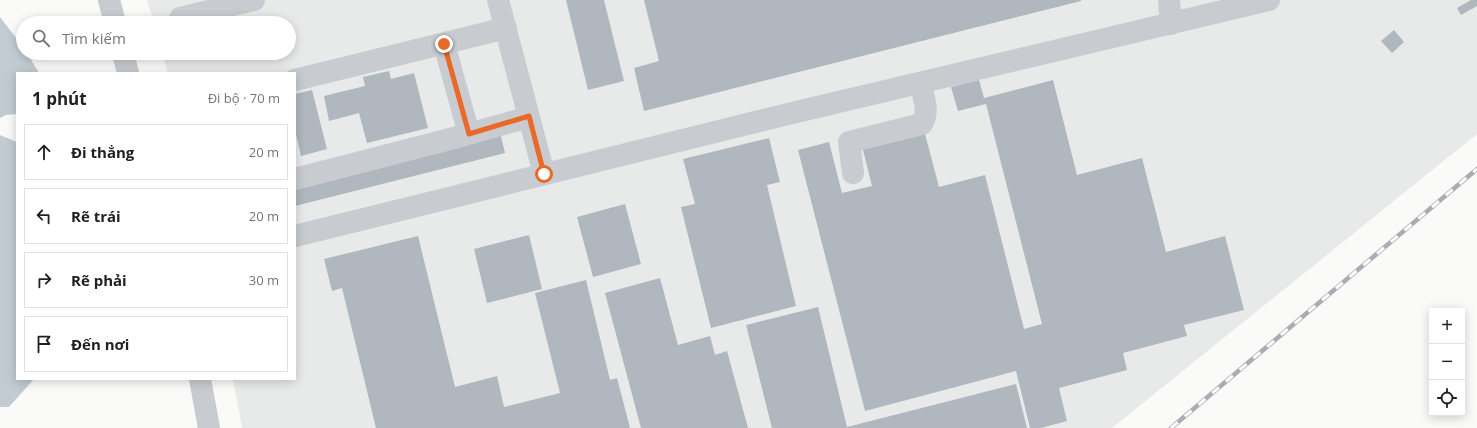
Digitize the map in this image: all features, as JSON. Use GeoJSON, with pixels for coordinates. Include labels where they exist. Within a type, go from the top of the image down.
{"type":"FeatureCollection","features":[{"type":"Feature","properties":{"kind":"street"},"geometry":{"type":"LineString","coordinates":[[109,0],[113,16]]}},
{"type":"Feature","properties":{"kind":"street"},"geometry":{"type":"LineString","coordinates":[[188,16],[254,0]]}},
{"type":"Feature","properties":{"kind":"street"},"geometry":{"type":"LineString","coordinates":[[498,0],[544,174]]}},
{"type":"Feature","properties":{"kind":"street"},"geometry":{"type":"LineString","coordinates":[[1169,0],[1171,24]]}},
{"type":"Feature","properties":{"kind":"street"},"geometry":{"type":"LineString","coordinates":[[296,236],[544,174],[1269,0]]}},
{"type":"Feature","properties":{"kind":"street"},"geometry":{"type":"LineString","coordinates":[[296,80],[506,28]]}},
{"type":"Feature","properties":{"kind":"street"},"geometry":{"type":"LineString","coordinates":[[444,44],[469,134]]}},
{"type":"Feature","properties":{"kind":"street"},"geometry":{"type":"LineString","coordinates":[[125,60],[128,72]]}},
{"type":"Feature","properties":{"kind":"street"},"geometry":{"type":"LineString","coordinates":[[853,172],[849,142],[922,124],[926,118],[926,106],[920,83]]}},
{"type":"Feature","properties":{"kind":"street"},"geometry":{"type":"LineString","coordinates":[[296,179],[469,134],[529,116]]}},
{"type":"Feature","properties":{"kind":"street"},"geometry":{"type":"LineString","coordinates":[[200,380],[209,428]]}},
{"type":"Feature","properties":{"kind":"shaded area"},"geometry":{"type":"Polygon","coordinates":[[[147,0],[1477,0],[1477,134],[1112,428],[242,428],[233,380],[296,380],[296,72],[168,72],[164,60],[296,60],[296,16],[152,16],[147,0]]]}},
{"type":"Feature","properties":{"kind":"shaded area"},"geometry":{"type":"Polygon","coordinates":[[[0,17],[16,38],[16,60],[31,60],[38,72],[16,72],[16,114],[6,115],[0,118],[0,17]]]}},
{"type":"Feature","properties":{"kind":"shaded area"},"geometry":{"type":"Polygon","coordinates":[[[0,135],[16,142],[16,380],[33,380],[9,407],[0,407],[0,135]]]}},
{"type":"Feature","properties":{"kind":"building"},"geometry":{"type":"Polygon","coordinates":[[[566,0],[604,0],[624,81],[588,90],[566,0]]]}},
{"type":"Feature","properties":{"kind":"building"},"geometry":{"type":"Polygon","coordinates":[[[644,0],[1081,1],[644,111],[634,68],[659,61],[644,0]]]}},
{"type":"Feature","properties":{"kind":"building"},"geometry":{"type":"Polygon","coordinates":[[[1471,0],[1477,0],[1477,6],[1461,15],[1457,8],[1471,0]]]}},
{"type":"Feature","properties":{"kind":"building"},"geometry":{"type":"Polygon","coordinates":[[[1394,30],[1404,42],[1392,53],[1381,41],[1394,30]]]}},
{"type":"Feature","properties":{"kind":"building"},"geometry":{"type":"Polygon","coordinates":[[[389,71],[391,79],[414,73],[428,128],[367,143],[359,113],[329,121],[324,96],[365,86],[363,77],[389,71]]]}},
{"type":"Feature","properties":{"kind":"building"},"geometry":{"type":"Polygon","coordinates":[[[979,80],[984,98],[1053,80],[1077,175],[1142,158],[1166,252],[1225,236],[1244,310],[1184,325],[1187,336],[1123,353],[1127,370],[1059,388],[1067,421],[1041,428],[1030,428],[1016,371],[865,411],[798,150],[829,142],[842,193],[872,186],[862,146],[924,130],[939,187],[985,175],[1024,329],[1042,324],[986,104],[958,111],[951,87],[979,80]]]}},
{"type":"Feature","properties":{"kind":"building"},"geometry":{"type":"Polygon","coordinates":[[[312,90],[327,149],[301,156],[296,134],[296,94],[312,90]]]}},
{"type":"Feature","properties":{"kind":"building"},"geometry":{"type":"Polygon","coordinates":[[[499,128],[505,153],[296,206],[296,182],[499,128]]]}},
{"type":"Feature","properties":{"kind":"building"},"geometry":{"type":"Polygon","coordinates":[[[769,138],[780,182],[767,185],[796,306],[711,328],[681,207],[695,204],[683,159],[769,138]]]}},
{"type":"Feature","properties":{"kind":"building"},"geometry":{"type":"Polygon","coordinates":[[[625,204],[641,264],[593,277],[577,217],[625,204]]]}},
{"type":"Feature","properties":{"kind":"building"},"geometry":{"type":"Polygon","coordinates":[[[529,235],[542,289],[487,303],[474,249],[529,235]]]}},
{"type":"Feature","properties":{"kind":"building"},"geometry":{"type":"Polygon","coordinates":[[[418,236],[455,387],[497,376],[504,407],[560,393],[535,293],[586,280],[610,380],[617,378],[630,428],[376,428],[342,288],[332,291],[324,259],[418,236]]]}},
{"type":"Feature","properties":{"kind":"building"},"geometry":{"type":"Polygon","coordinates":[[[660,278],[678,345],[710,336],[715,355],[727,351],[748,428],[641,428],[605,293],[660,278]]]}},
{"type":"Feature","properties":{"kind":"building"},"geometry":{"type":"Polygon","coordinates":[[[818,307],[847,427],[1016,384],[1027,428],[772,428],[746,325],[818,307]]]}},
{"type":"Feature","properties":{"kind":"railway"},"geometry":{"type":"LineString","coordinates":[[1171,428],[1477,169]]}},
{"type":"Feature","properties":{"kind":"route"},"geometry":{"type":"LineString","coordinates":[[444,44],[469,134],[529,116],[544,174]]}}]}
